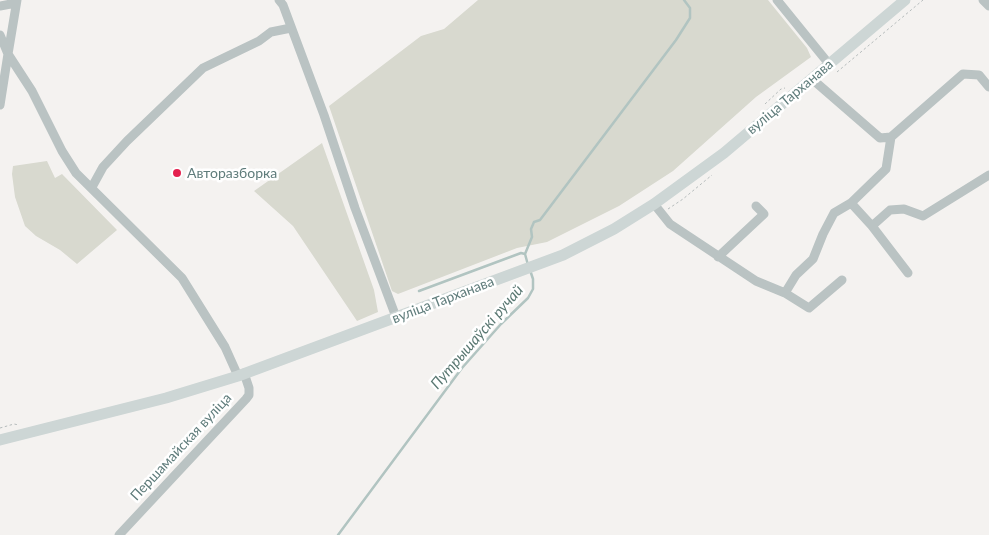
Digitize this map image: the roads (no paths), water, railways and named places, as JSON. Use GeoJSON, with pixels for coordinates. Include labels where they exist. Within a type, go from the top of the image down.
{"type":"FeatureCollection","features":[{"type":"Feature","properties":{"kind":"main road","name":"вуліца Тарханава"},"geometry":{"type":"LineString","coordinates":[[0,440],[166,398],[241,375],[563,255],[614,229],[654,204],[724,153],[905,0]]}},
{"type":"Feature","properties":{"kind":"street"},"geometry":{"type":"LineString","coordinates":[[279,0],[324,114],[355,208],[396,317]]}},
{"type":"Feature","properties":{"kind":"street"},"geometry":{"type":"LineString","coordinates":[[777,0],[829,64]]}},
{"type":"Feature","properties":{"kind":"street"},"geometry":{"type":"LineString","coordinates":[[983,0],[989,6]]}},
{"type":"Feature","properties":{"kind":"street"},"geometry":{"type":"LineString","coordinates":[[0,6],[17,1],[0,105]]}},
{"type":"Feature","properties":{"kind":"street"},"geometry":{"type":"LineString","coordinates":[[92,186],[103,167],[203,68],[259,41],[271,32],[291,28]]}},
{"type":"Feature","properties":{"kind":"street","name":"Першамайская вуліца"},"geometry":{"type":"LineString","coordinates":[[0,35],[8,54],[32,91],[62,151],[76,172],[182,278],[249,388],[249,395],[246,399],[119,535]]}},
{"type":"Feature","properties":{"kind":"street"},"geometry":{"type":"LineString","coordinates":[[812,79],[880,138],[891,137],[963,74],[978,74],[989,87]]}},
{"type":"Feature","properties":{"kind":"street"},"geometry":{"type":"LineString","coordinates":[[786,293],[796,276],[813,259],[834,213],[851,203],[886,169],[891,137]]}},
{"type":"Feature","properties":{"kind":"street"},"geometry":{"type":"LineString","coordinates":[[872,226],[890,210],[904,209],[923,216],[989,176]]}},
{"type":"Feature","properties":{"kind":"street"},"geometry":{"type":"LineString","coordinates":[[851,203],[872,226],[908,272]]}},
{"type":"Feature","properties":{"kind":"street"},"geometry":{"type":"LineString","coordinates":[[654,204],[670,224],[718,257],[756,281],[786,293],[809,308],[842,280]]}},
{"type":"Feature","properties":{"kind":"street"},"geometry":{"type":"LineString","coordinates":[[718,257],[764,214],[756,206]]}},
{"type":"Feature","properties":{"kind":"waterway","name":"Путрышаўскі ручай"},"geometry":{"type":"LineString","coordinates":[[528,265],[525,254],[532,237],[531,229],[534,222],[540,220],[676,40],[690,18],[690,8],[684,0]]}},
{"type":"Feature","properties":{"kind":"waterway"},"geometry":{"type":"LineString","coordinates":[[419,291],[521,253],[525,254]]}},
{"type":"Feature","properties":{"kind":"waterway","name":"Путрышаўскі ручай"},"geometry":{"type":"LineString","coordinates":[[338,535],[462,368],[501,324],[528,298],[533,289],[533,279],[530,270]]}},
{"type":"Feature","properties":{"kind":"place","name":"Авторазборка"},"geometry":{"type":"Point","coordinates":[177,173]}}]}
